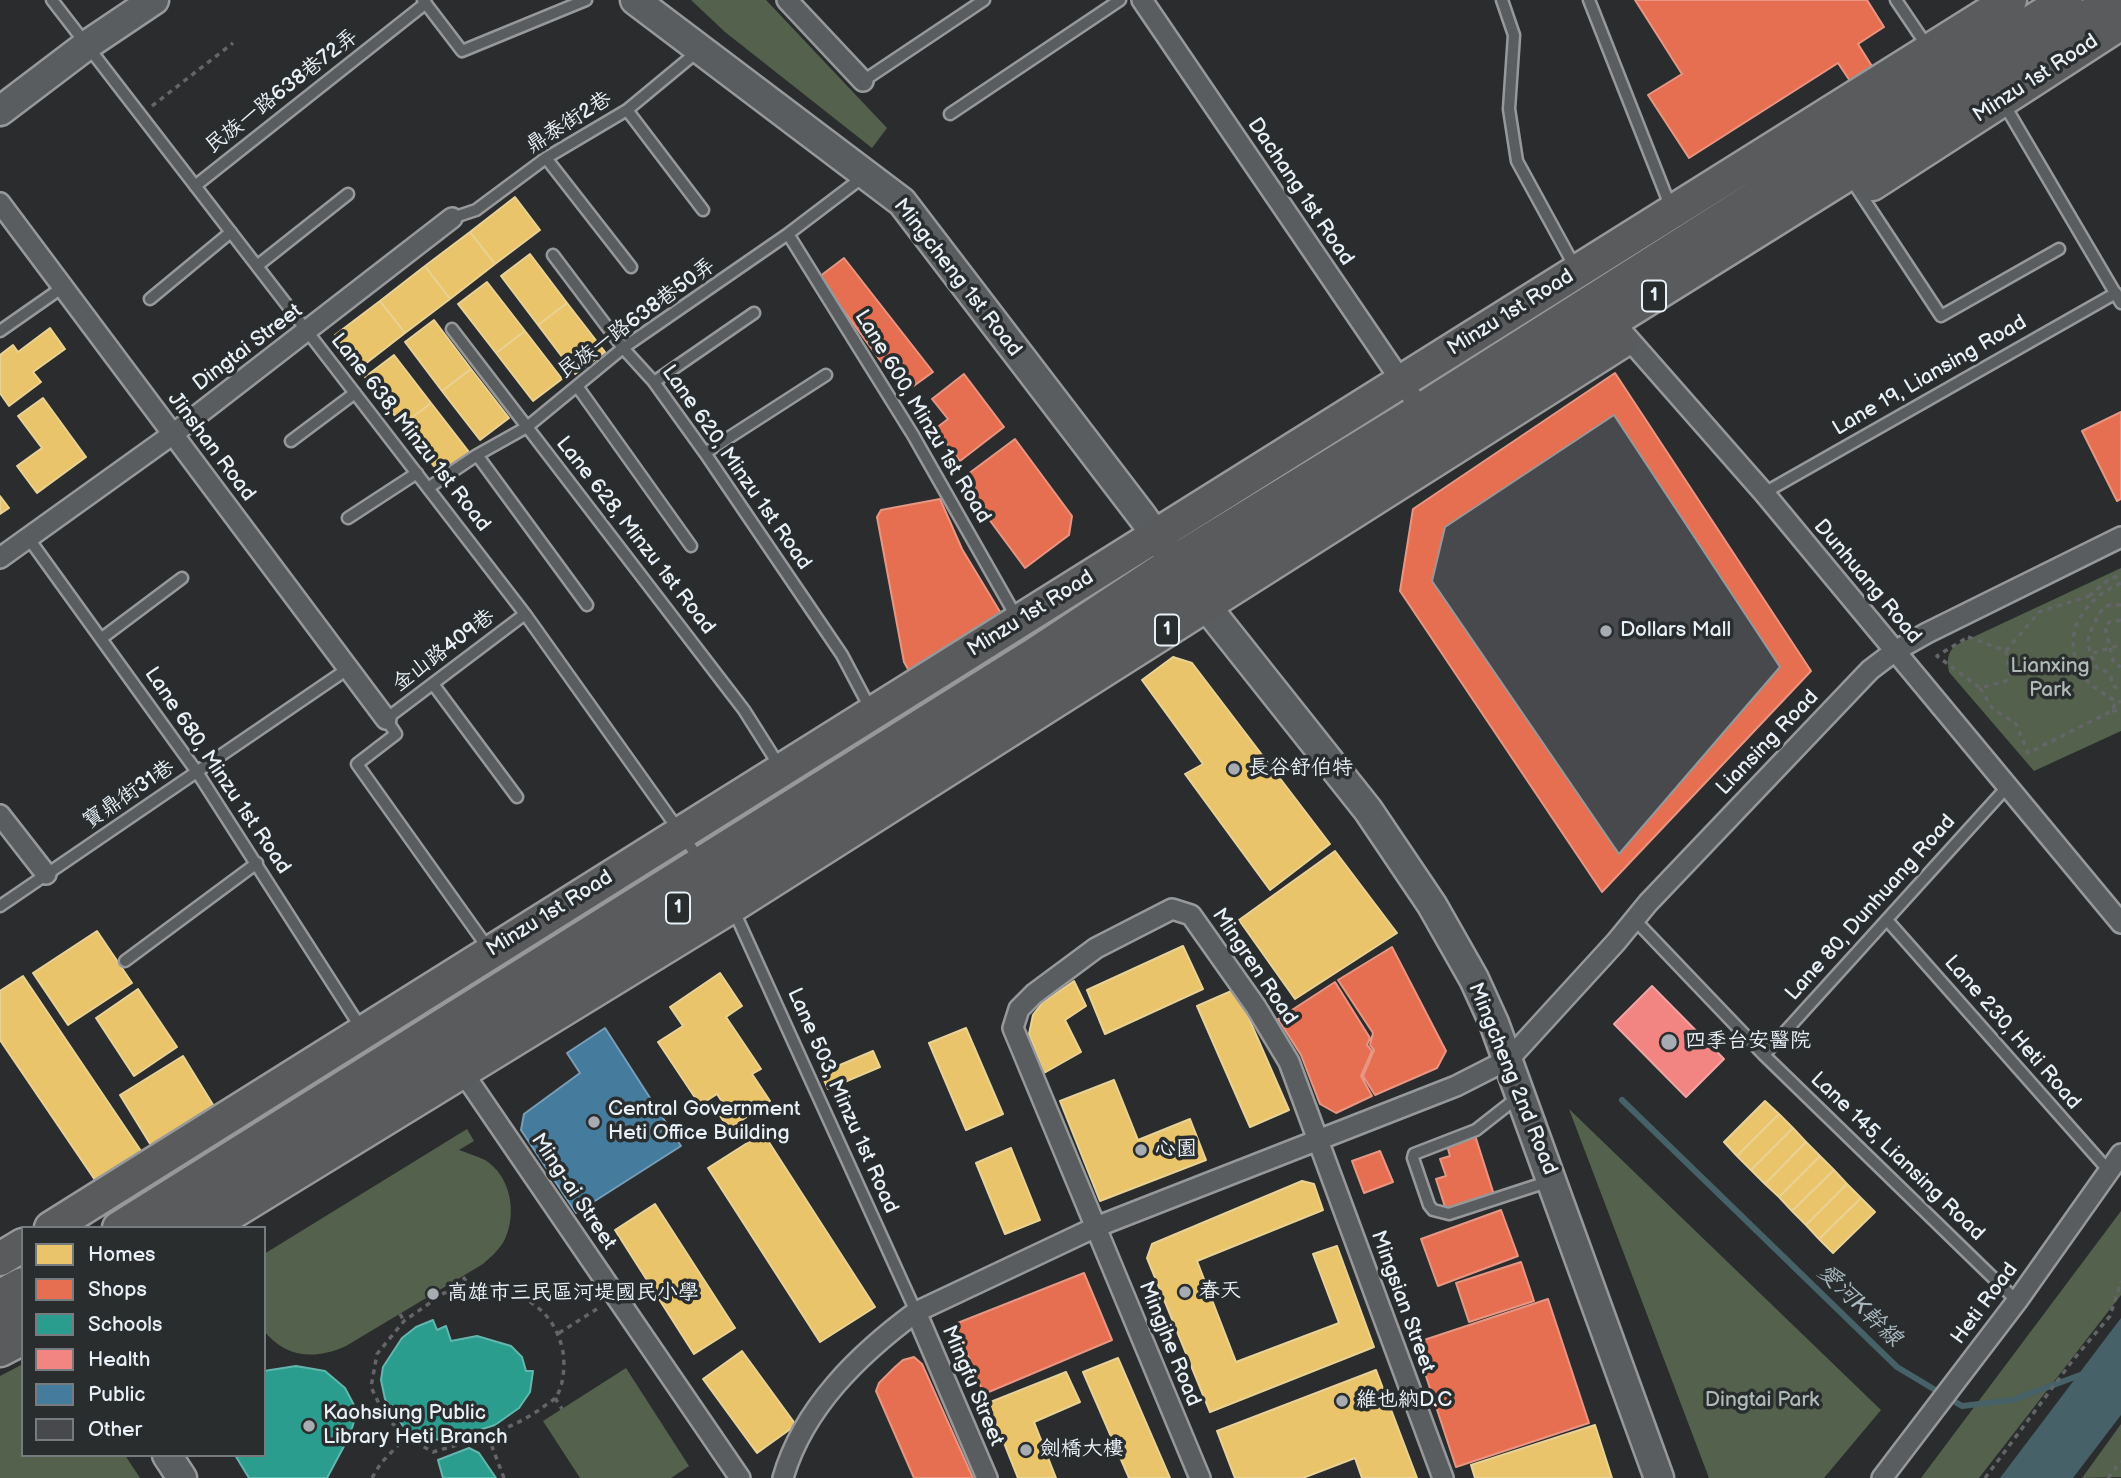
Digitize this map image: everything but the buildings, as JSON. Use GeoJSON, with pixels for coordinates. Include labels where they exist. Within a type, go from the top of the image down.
{"type":"FeatureCollection","features":[{"type":"Feature","properties":{"kind":"main road","name":"Minzu 1st Road"},"geometry":{"type":"LineString","coordinates":[[1938,64],[2010,0]]}},
{"type":"Feature","properties":{"kind":"main road","name":"Minzu 1st Road"},"geometry":{"type":"LineString","coordinates":[[54,1226],[1577,272],[1681,226],[1938,64],[2066,0]]}},
{"type":"Feature","properties":{"kind":"main road","name":"Minzu 1st Road"},"geometry":{"type":"LineString","coordinates":[[1854,182],[2113,0]]}},
{"type":"Feature","properties":{"kind":"main road","name":"Minzu 1st Road"},"geometry":{"type":"LineString","coordinates":[[1190,584],[1613,319],[2002,101],[2121,23]]}},
{"type":"Feature","properties":{"kind":"main road","name":"Minzu 1st Road"},"geometry":{"type":"LineString","coordinates":[[166,1226],[1101,646],[1190,584],[1421,410],[1613,319],[1681,226]]}},
{"type":"Feature","properties":{"kind":"main road"},"geometry":{"type":"LineString","coordinates":[[883,707],[923,755]]}},
{"type":"Feature","properties":{"kind":"main road","name":"Minzu 1st Road"},"geometry":{"type":"LineString","coordinates":[[122,1226],[703,863],[923,755]]}},
{"type":"Feature","properties":{"kind":"main road","name":"Minzu 1st Road"},"geometry":{"type":"LineString","coordinates":[[210,1226],[732,906],[923,755]]}},
{"type":"Feature","properties":{"kind":"main road"},"geometry":{"type":"LineString","coordinates":[[0,1259],[21,1246]]}},
{"type":"Feature","properties":{"kind":"main road"},"geometry":{"type":"LineString","coordinates":[[0,1296],[21,1284]]}},
{"type":"Feature","properties":{"kind":"main road"},"geometry":{"type":"LineString","coordinates":[[0,1324],[21,1313]]}},
{"type":"Feature","properties":{"kind":"main road"},"geometry":{"type":"LineString","coordinates":[[0,1350],[21,1339]]}},
{"type":"Feature","properties":{"kind":"street"},"geometry":{"type":"LineString","coordinates":[[0,110],[87,45],[154,0]]}},
{"type":"Feature","properties":{"kind":"street","name":"Mingcheng 1st Road"},"geometry":{"type":"LineString","coordinates":[[635,0],[902,202],[1156,535],[1190,584]]}},
{"type":"Feature","properties":{"kind":"street"},"geometry":{"type":"LineString","coordinates":[[787,0],[863,81]]}},
{"type":"Feature","properties":{"kind":"street","name":"Dachang 1st Road"},"geometry":{"type":"LineString","coordinates":[[1142,0],[1421,410]]}},
{"type":"Feature","properties":{"kind":"street","name":"Jinshan Road"},"geometry":{"type":"LineString","coordinates":[[0,203],[386,719]]}},
{"type":"Feature","properties":{"kind":"street","name":"Dingtai Street"},"geometry":{"type":"LineString","coordinates":[[0,558],[173,434],[452,218]]}},
{"type":"Feature","properties":{"kind":"street","name":"Dunhuang Road"},"geometry":{"type":"LineString","coordinates":[[1577,272],[1613,319],[1764,494],[2121,923]]}},
{"type":"Feature","properties":{"kind":"street","name":"Liansing Road"},"geometry":{"type":"LineString","coordinates":[[1509,1059],[1634,919],[1864,676],[1895,651],[2121,537]]}},
{"type":"Feature","properties":{"kind":"street","name":"Mingcheng 2nd Road"},"geometry":{"type":"LineString","coordinates":[[1190,584],[1368,810],[1432,905],[1474,979],[1509,1059],[1659,1478]]}},
{"type":"Feature","properties":{"kind":"street"},"geometry":{"type":"LineString","coordinates":[[0,815],[46,874]]}},
{"type":"Feature","properties":{"kind":"street","name":"Mingren Road"},"geometry":{"type":"LineString","coordinates":[[1096,1227],[1013,1028],[1019,1009],[1034,994],[1096,948],[1171,909],[1191,915],[1260,1014],[1289,1062],[1320,1141]]}},
{"type":"Feature","properties":{"kind":"street"},"geometry":{"type":"LineString","coordinates":[[783,1478],[801,1434],[821,1401],[891,1330],[916,1312],[1096,1227],[1456,1086],[1509,1059]]}},
{"type":"Feature","properties":{"kind":"street","name":"Ming-ai Street"},"geometry":{"type":"LineString","coordinates":[[462,1071],[740,1478]]}},
{"type":"Feature","properties":{"kind":"street","name":"Mingsian Street"},"geometry":{"type":"LineString","coordinates":[[1320,1141],[1443,1478]]}},
{"type":"Feature","properties":{"kind":"street","name":"Heti Road"},"geometry":{"type":"LineString","coordinates":[[1882,1478],[2017,1301],[2121,1154]]}},
{"type":"Feature","properties":{"kind":"street","name":"Mingjhe Road"},"geometry":{"type":"LineString","coordinates":[[1096,1227],[1200,1478]]}},
{"type":"Feature","properties":{"kind":"street","name":"Mingfu Street"},"geometry":{"type":"LineString","coordinates":[[916,1312],[986,1478]]}},
{"type":"Feature","properties":{"kind":"street"},"geometry":{"type":"LineString","coordinates":[[168,1457],[182,1478]]}},
{"type":"Feature","properties":{"kind":"lane","name":"Lane 638, Minzu 1st Road"},"geometry":{"type":"LineString","coordinates":[[52,0],[525,614],[703,863]]}},
{"type":"Feature","properties":{"kind":"lane"},"geometry":{"type":"LineString","coordinates":[[424,1],[462,51],[586,0]]}},
{"type":"Feature","properties":{"kind":"lane"},"geometry":{"type":"LineString","coordinates":[[863,81],[984,0]]}},
{"type":"Feature","properties":{"kind":"lane"},"geometry":{"type":"LineString","coordinates":[[950,114],[1120,0]]}},
{"type":"Feature","properties":{"kind":"lane"},"geometry":{"type":"LineString","coordinates":[[1502,0],[1514,35],[1509,109],[1517,161],[1577,272]]}},
{"type":"Feature","properties":{"kind":"lane"},"geometry":{"type":"LineString","coordinates":[[1590,0],[1681,226]]}},
{"type":"Feature","properties":{"kind":"lane"},"geometry":{"type":"LineString","coordinates":[[1896,0],[1938,64]]}},
{"type":"Feature","properties":{"kind":"lane","name":"民族一路638巷72弄"},"geometry":{"type":"LineString","coordinates":[[195,186],[424,1]]}},
{"type":"Feature","properties":{"kind":"lane","name":"鼎泰街2巷"},"geometry":{"type":"LineString","coordinates":[[452,218],[476,210],[546,158],[627,110],[699,50]]}},
{"type":"Feature","properties":{"kind":"lane"},"geometry":{"type":"LineString","coordinates":[[2002,101],[2118,298]]}},
{"type":"Feature","properties":{"kind":"lane"},"geometry":{"type":"LineString","coordinates":[[627,110],[703,210]]}},
{"type":"Feature","properties":{"kind":"lane"},"geometry":{"type":"LineString","coordinates":[[546,158],[631,267]]}},
{"type":"Feature","properties":{"kind":"lane","name":"民族一路638巷50弄"},"geometry":{"type":"LineString","coordinates":[[428,488],[477,455],[527,427],[623,348],[788,234],[866,175]]}},
{"type":"Feature","properties":{"kind":"lane"},"geometry":{"type":"LineString","coordinates":[[1854,182],[1941,316],[2059,249]]}},
{"type":"Feature","properties":{"kind":"lane"},"geometry":{"type":"LineString","coordinates":[[257,267],[348,194]]}},
{"type":"Feature","properties":{"kind":"lane"},"geometry":{"type":"LineString","coordinates":[[150,299],[231,232]]}},
{"type":"Feature","properties":{"kind":"lane","name":"Lane 600, Minzu 1st Road"},"geometry":{"type":"LineString","coordinates":[[788,234],[913,435],[1020,621]]}},
{"type":"Feature","properties":{"kind":"lane","name":"Lane 620, Minzu 1st Road"},"geometry":{"type":"LineString","coordinates":[[553,256],[623,348],[654,382],[842,655],[883,707]]}},
{"type":"Feature","properties":{"kind":"lane"},"geometry":{"type":"LineString","coordinates":[[0,331],[63,287]]}},
{"type":"Feature","properties":{"kind":"lane","name":"Lane 19, Liansing Road"},"geometry":{"type":"LineString","coordinates":[[1764,494],[2118,298]]}},
{"type":"Feature","properties":{"kind":"lane"},"geometry":{"type":"LineString","coordinates":[[654,382],[754,313]]}},
{"type":"Feature","properties":{"kind":"lane","name":"Lane 628, Minzu 1st Road"},"geometry":{"type":"LineString","coordinates":[[452,329],[744,710],[782,770]]}},
{"type":"Feature","properties":{"kind":"lane"},"geometry":{"type":"LineString","coordinates":[[705,453],[826,375]]}},
{"type":"Feature","properties":{"kind":"lane"},"geometry":{"type":"LineString","coordinates":[[577,386],[691,545]]}},
{"type":"Feature","properties":{"kind":"lane"},"geometry":{"type":"LineString","coordinates":[[291,441],[355,393]]}},
{"type":"Feature","properties":{"kind":"lane"},"geometry":{"type":"LineString","coordinates":[[477,455],[587,604]]}},
{"type":"Feature","properties":{"kind":"lane"},"geometry":{"type":"LineString","coordinates":[[348,518],[417,473]]}},
{"type":"Feature","properties":{"kind":"lane","name":"Lane 680, Minzu 1st Road"},"geometry":{"type":"LineString","coordinates":[[29,538],[197,772],[363,1032]]}},
{"type":"Feature","properties":{"kind":"lane"},"geometry":{"type":"LineString","coordinates":[[102,638],[182,578]]}},
{"type":"Feature","properties":{"kind":"lane","name":"金山路409巷"},"geometry":{"type":"LineString","coordinates":[[386,719],[525,614]]}},
{"type":"Feature","properties":{"kind":"lane","name":"寶鼎街31巷"},"geometry":{"type":"LineString","coordinates":[[0,906],[349,668]]}},
{"type":"Feature","properties":{"kind":"lane"},"geometry":{"type":"LineString","coordinates":[[433,684],[517,797]]}},
{"type":"Feature","properties":{"kind":"lane"},"geometry":{"type":"LineString","coordinates":[[386,719],[396,734],[357,764],[491,952]]}},
{"type":"Feature","properties":{"kind":"lane","name":"Lane 80, Dunhuang Road"},"geometry":{"type":"LineString","coordinates":[[1764,1055],[2007,787]]}},
{"type":"Feature","properties":{"kind":"lane"},"geometry":{"type":"LineString","coordinates":[[125,961],[257,863]]}},
{"type":"Feature","properties":{"kind":"lane","name":"Lane 503, Minzu 1st Road"},"geometry":{"type":"LineString","coordinates":[[732,906],[916,1312]]}},
{"type":"Feature","properties":{"kind":"lane","name":"Lane 145, Liansing Road"},"geometry":{"type":"LineString","coordinates":[[1634,919],[1764,1055],[2017,1301]]}},
{"type":"Feature","properties":{"kind":"lane","name":"Lane 230, Heti Road"},"geometry":{"type":"LineString","coordinates":[[1887,920],[2109,1171]]}},
{"type":"Feature","properties":{"kind":"lane"},"geometry":{"type":"LineString","coordinates":[[1521,1094],[1476,1130],[1414,1154],[1429,1205],[1433,1210],[1449,1214],[1552,1180]]}},
{"type":"Feature","properties":{"kind":"path"},"geometry":{"type":"LineString","coordinates":[[141,115],[233,43]]}},
{"type":"Feature","properties":{"kind":"path"},"geometry":{"type":"LineString","coordinates":[[1980,688],[2006,681],[2010,675],[2006,651],[2039,612],[2089,596],[2109,579],[2121,575]]}},
{"type":"Feature","properties":{"kind":"path"},"geometry":{"type":"LineString","coordinates":[[2112,711],[2118,701],[2091,685],[2076,661],[2073,636],[2081,615],[2096,598],[2121,583]]}},
{"type":"Feature","properties":{"kind":"path"},"geometry":{"type":"LineString","coordinates":[[2089,596],[2096,598]]}},
{"type":"Feature","properties":{"kind":"path"},"geometry":{"type":"LineString","coordinates":[[2121,605],[2107,605],[2101,609],[2088,641],[2094,665],[2099,670],[2107,671],[2111,675],[2113,686],[2121,689]]}},
{"type":"Feature","properties":{"kind":"path"},"geometry":{"type":"LineString","coordinates":[[2121,620],[2109,622],[2105,627],[2114,664],[2121,667]]}},
{"type":"Feature","properties":{"kind":"path"},"geometry":{"type":"LineString","coordinates":[[2006,651],[1968,637],[1937,656],[1980,688],[1992,708],[2016,724],[2028,753],[2112,711],[2121,710]]}},
{"type":"Feature","properties":{"kind":"path"},"geometry":{"type":"LineString","coordinates":[[2092,653],[2121,645]]}},
{"type":"Feature","properties":{"kind":"path"},"geometry":{"type":"LineString","coordinates":[[463,1277],[472,1288]]}},
{"type":"Feature","properties":{"kind":"path"},"geometry":{"type":"LineString","coordinates":[[1985,1478],[2073,1360],[2110,1316],[2121,1281]]}},
{"type":"Feature","properties":{"kind":"path"},"geometry":{"type":"LineString","coordinates":[[472,1288],[496,1288],[516,1294],[541,1310],[559,1333],[565,1367],[555,1398],[531,1416],[488,1436],[433,1452],[406,1437],[385,1416],[372,1387],[377,1354],[404,1321],[444,1293],[472,1288]]}},
{"type":"Feature","properties":{"kind":"path"},"geometry":{"type":"LineString","coordinates":[[559,1333],[616,1297]]}},
{"type":"Feature","properties":{"kind":"path"},"geometry":{"type":"LineString","coordinates":[[400,1314],[404,1321]]}},
{"type":"Feature","properties":{"kind":"path"},"geometry":{"type":"LineString","coordinates":[[555,1398],[562,1409]]}},
{"type":"Feature","properties":{"kind":"path"},"geometry":{"type":"LineString","coordinates":[[488,1436],[505,1478]]}},
{"type":"Feature","properties":{"kind":"path"},"geometry":{"type":"LineString","coordinates":[[372,1478],[381,1463],[406,1437]]}},
{"type":"Feature","properties":{"kind":"path"},"geometry":{"type":"LineString","coordinates":[[2108,1478],[2121,1461]]}},
{"type":"Feature","properties":{"kind":"green space"},"geometry":{"type":"Polygon","coordinates":[[[691,0],[766,0],[887,128],[872,148],[725,32],[691,0]]]}},
{"type":"Feature","properties":{"kind":"green space","name":"Lianxing Park"},"geometry":{"type":"Polygon","coordinates":[[[2121,568],[2121,731],[2034,771],[1949,672],[1949,654],[1956,645],[2121,568]]]}},
{"type":"Feature","properties":{"kind":"green space","name":"Dingtai Park"},"geometry":{"type":"Polygon","coordinates":[[[1569,1109],[1881,1410],[1824,1478],[1709,1478],[1569,1109]]]}},
{"type":"Feature","properties":{"kind":"green space"},"geometry":{"type":"Polygon","coordinates":[[[467,1129],[474,1141],[459,1150],[485,1160],[494,1167],[501,1175],[509,1196],[509,1229],[503,1243],[483,1264],[346,1346],[323,1353],[312,1355],[291,1351],[266,1333],[266,1253],[467,1129]]]}},
{"type":"Feature","properties":{"kind":"green space"},"geometry":{"type":"Polygon","coordinates":[[[2121,1211],[2121,1295],[1979,1478],[1921,1478],[2121,1211]]]}},
{"type":"Feature","properties":{"kind":"green space"},"geometry":{"type":"Polygon","coordinates":[[[21,1365],[21,1457],[126,1457],[140,1478],[0,1478],[0,1376],[21,1365]]]}},
{"type":"Feature","properties":{"kind":"green space"},"geometry":{"type":"Polygon","coordinates":[[[626,1368],[689,1466],[671,1478],[580,1478],[543,1421],[626,1368]]]}},
{"type":"Feature","properties":{"kind":"green space"},"geometry":{"type":"Polygon","coordinates":[[[2121,1424],[2121,1477],[2082,1478],[2121,1424]]]}},
{"type":"Feature","properties":{"kind":"water"},"geometry":{"type":"Polygon","coordinates":[[[2121,1318],[2121,1415],[2073,1478],[2000,1478],[2121,1318]]]}},
{"type":"Feature","properties":{"kind":"waterway","name":"愛河K幹線"},"geometry":{"type":"LineString","coordinates":[[1622,1100],[1897,1367],[1962,1406],[2013,1400],[2083,1374]]}},
{"type":"Feature","properties":{"kind":"place","name":"Dollars Mall"},"geometry":{"type":"Point","coordinates":[1606,631]}},
{"type":"Feature","properties":{"kind":"place","name":"長谷舒伯特"},"geometry":{"type":"Point","coordinates":[1234,769]}},
{"type":"Feature","properties":{"kind":"place","name":"四季台安醫院"},"geometry":{"type":"Point","coordinates":[1669,1042]}},
{"type":"Feature","properties":{"kind":"place","name":"Central Government Heti Office Building"},"geometry":{"type":"Point","coordinates":[594,1122]}},
{"type":"Feature","properties":{"kind":"place","name":"心園"},"geometry":{"type":"Point","coordinates":[1141,1150]}},
{"type":"Feature","properties":{"kind":"place","name":"春天"},"geometry":{"type":"Point","coordinates":[1185,1292]}},
{"type":"Feature","properties":{"kind":"place","name":"高雄市三民區河堤國民小學"},"geometry":{"type":"Point","coordinates":[433,1294]}},
{"type":"Feature","properties":{"kind":"place","name":"維也納D.C"},"geometry":{"type":"Point","coordinates":[1342,1401]}},
{"type":"Feature","properties":{"kind":"place","name":"Kaohsiung Public Library Heti Branch"},"geometry":{"type":"Point","coordinates":[309,1426]}},
{"type":"Feature","properties":{"kind":"place","name":"劍橋大樓"},"geometry":{"type":"Point","coordinates":[1026,1450]}}]}
